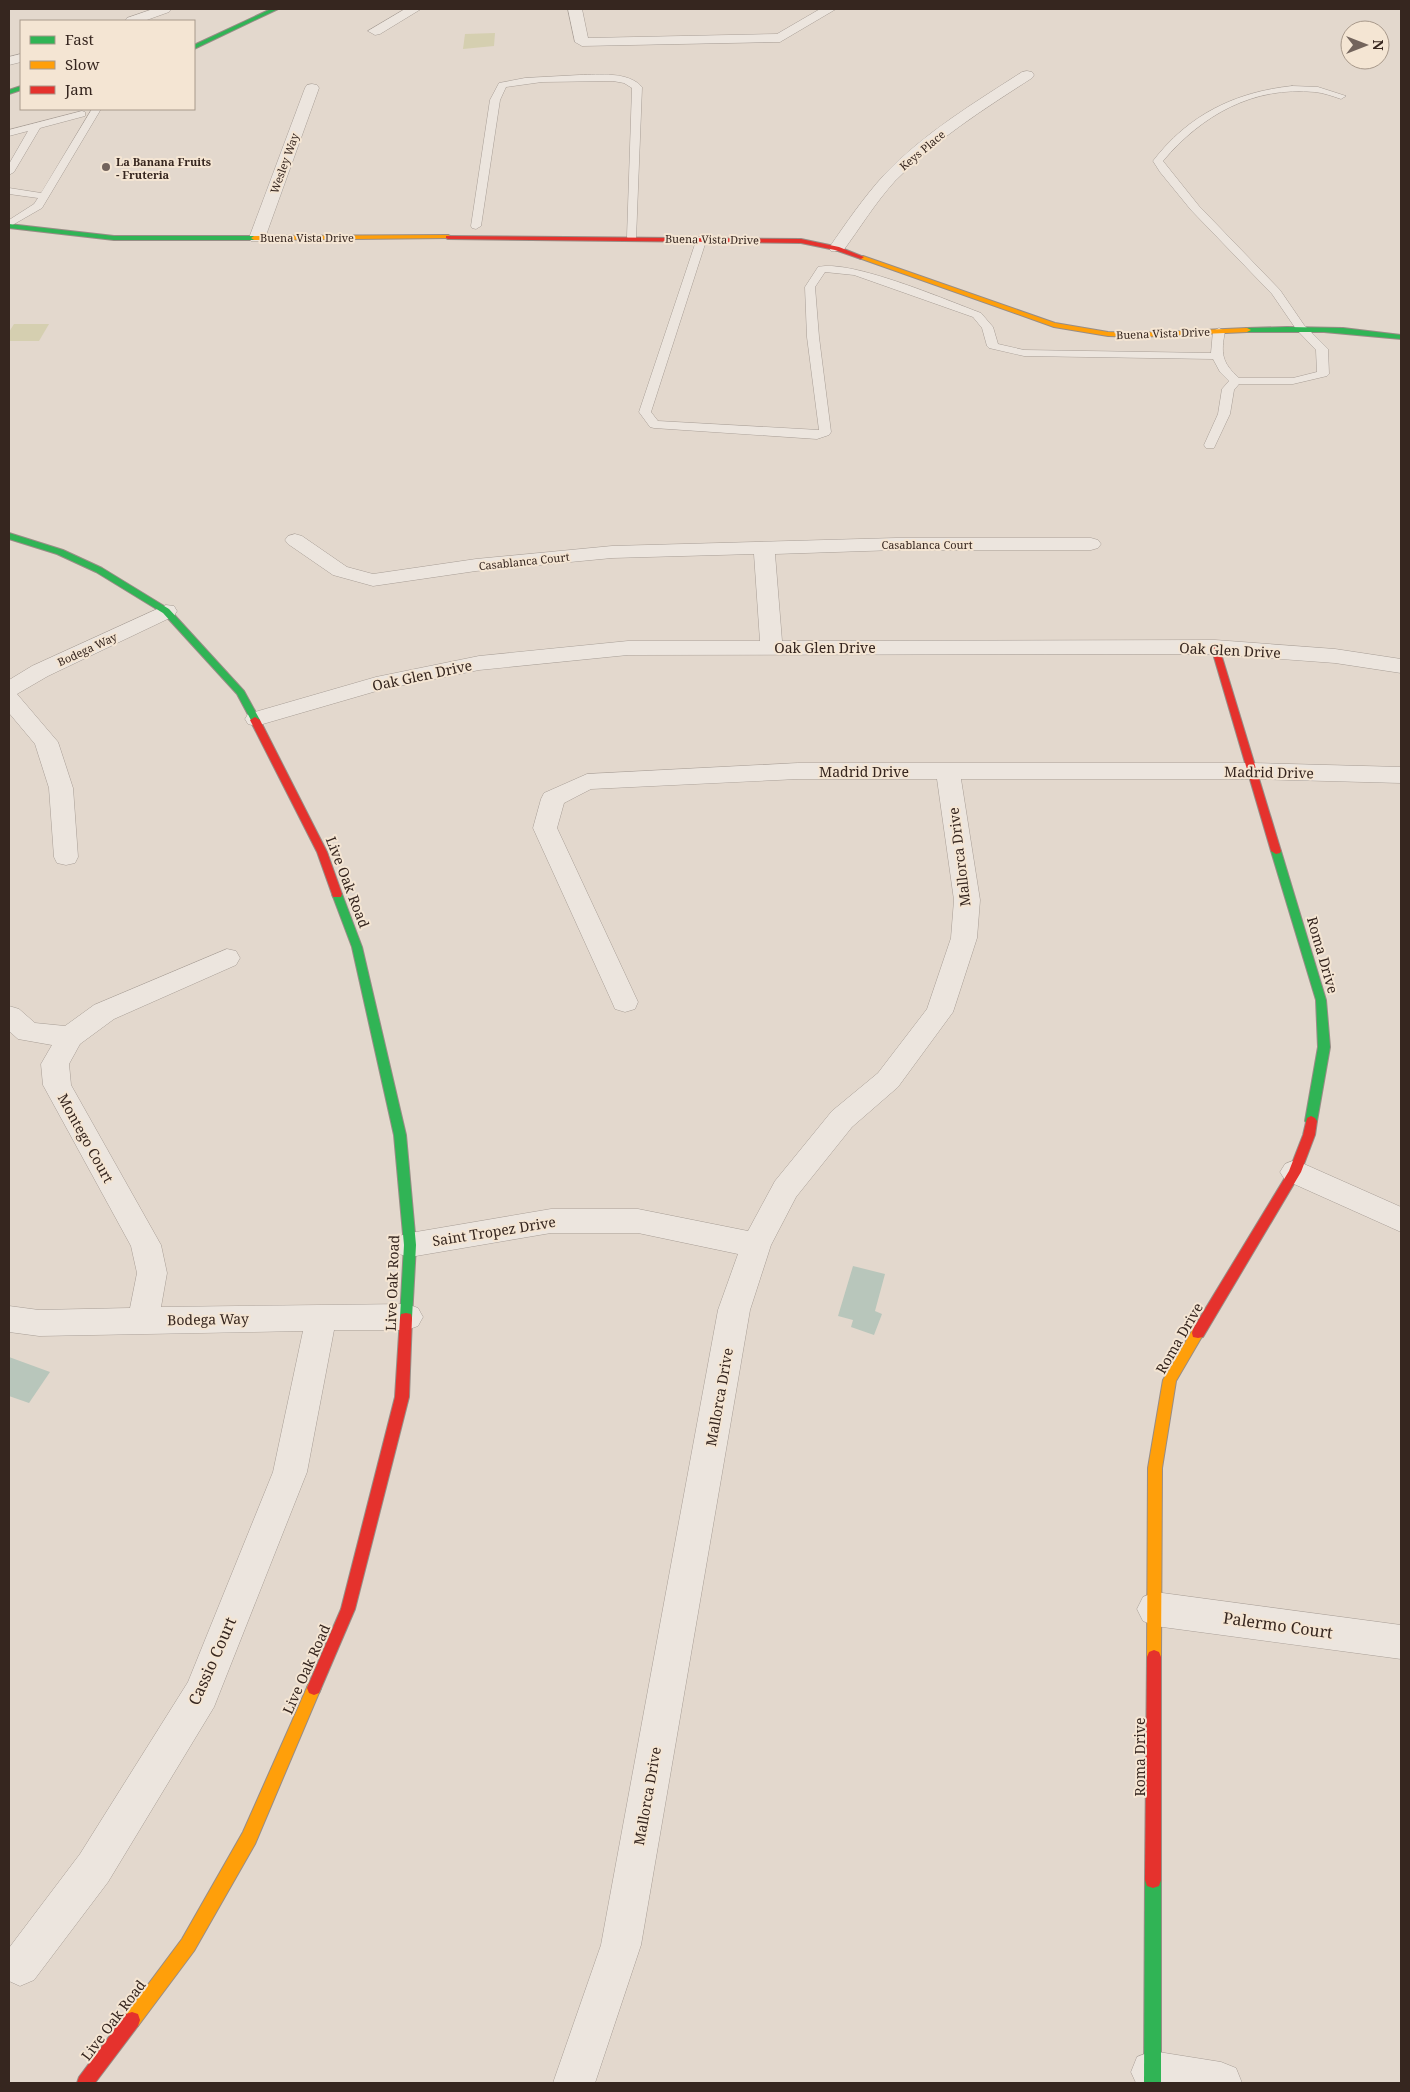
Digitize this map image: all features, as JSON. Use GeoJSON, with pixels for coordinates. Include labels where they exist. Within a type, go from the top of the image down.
{"type":"FeatureCollection","features":[{"type":"Feature","properties":{"kind":"street"},"geometry":{"type":"LineString","coordinates":[[135,20],[164,9]]}},
{"type":"Feature","properties":{"kind":"street"},"geometry":{"type":"LineString","coordinates":[[195,47],[275,9]]}},
{"type":"Feature","properties":{"kind":"street"},"geometry":{"type":"LineString","coordinates":[[375,31],[414,9]]}},
{"type":"Feature","properties":{"kind":"street"},"geometry":{"type":"LineString","coordinates":[[575,9],[582,42],[780,38],[829,9]]}},
{"type":"Feature","properties":{"kind":"street","name":"Keys Place"},"geometry":{"type":"LineString","coordinates":[[837,248],[889,179],[906,161],[962,117],[1027,75]]}},
{"type":"Feature","properties":{"kind":"street","name":"Wesley Way"},"geometry":{"type":"LineString","coordinates":[[257,238],[312,88]]}},
{"type":"Feature","properties":{"kind":"street","name":"Buena Vista Drive"},"geometry":{"type":"LineString","coordinates":[[9,225],[114,238],[632,237],[782,240],[837,248],[1054,325],[1108,334],[1137,335],[1300,327],[1355,330],[1401,337]]}},
{"type":"Feature","properties":{"kind":"street","name":"Live Oak Road"},"geometry":{"type":"LineString","coordinates":[[9,536],[60,552],[99,570],[166,611],[241,693],[256,719],[322,852],[358,947],[400,1136],[410,1245],[402,1397],[348,1609],[249,1838],[188,1944],[85,2083]]}},
{"type":"Feature","properties":{"kind":"street","name":"Casablanca Court"},"geometry":{"type":"LineString","coordinates":[[295,540],[340,571],[373,580],[476,565],[612,552],[896,544],[1091,544]]}},
{"type":"Feature","properties":{"kind":"street"},"geometry":{"type":"LineString","coordinates":[[764,548],[771,647]]}},
{"type":"Feature","properties":{"kind":"street","name":"Bodega Way"},"geometry":{"type":"LineString","coordinates":[[9,689],[40,671],[166,611]]}},
{"type":"Feature","properties":{"kind":"street","name":"Oak Glen Drive"},"geometry":{"type":"LineString","coordinates":[[256,719],[376,684],[479,663],[628,648],[1215,647],[1335,656],[1401,666]]}},
{"type":"Feature","properties":{"kind":"street","name":"Roma Drive"},"geometry":{"type":"LineString","coordinates":[[1152,2078],[1155,1468],[1170,1380],[1295,1172],[1310,1136],[1324,1047],[1321,1000],[1215,647]]}},
{"type":"Feature","properties":{"kind":"street"},"geometry":{"type":"LineString","coordinates":[[9,699],[46,742],[61,788],[66,856]]}},
{"type":"Feature","properties":{"kind":"street","name":"Madrid Drive"},"geometry":{"type":"LineString","coordinates":[[625,1002],[545,828],[553,799],[587,782],[798,771],[1253,771],[1401,775]]}},
{"type":"Feature","properties":{"kind":"street","name":"Mallorca Drive"},"geometry":{"type":"LineString","coordinates":[[574,2083],[621,1944],[734,1310],[756,1245],[785,1189],[842,1119],[888,1080],[939,1012],[964,938],[967,900],[948,771]]}},
{"type":"Feature","properties":{"kind":"street","name":"Montego Court"},"geometry":{"type":"LineString","coordinates":[[143,1320],[152,1272],[146,1245],[56,1085],[55,1064],[70,1036],[104,1012],[227,958]]}},
{"type":"Feature","properties":{"kind":"street"},"geometry":{"type":"LineString","coordinates":[[9,1016],[28,1032],[70,1036]]}},
{"type":"Feature","properties":{"kind":"street"},"geometry":{"type":"LineString","coordinates":[[1295,1172],[1401,1220]]}},
{"type":"Feature","properties":{"kind":"street","name":"Saint Tropez Drive"},"geometry":{"type":"LineString","coordinates":[[410,1245],[551,1221],[638,1221],[756,1245]]}},
{"type":"Feature","properties":{"kind":"street","name":"Bodega Way"},"geometry":{"type":"LineString","coordinates":[[9,1319],[39,1323],[321,1316],[407,1316]]}},
{"type":"Feature","properties":{"kind":"street","name":"Cassio Court"},"geometry":{"type":"LineString","coordinates":[[20,1966],[94,1868],[201,1694],[290,1472],[321,1316]]}},
{"type":"Feature","properties":{"kind":"street","name":"Palermo Court"},"geometry":{"type":"LineString","coordinates":[[1154,1609],[1401,1642]]}},
{"type":"Feature","properties":{"kind":"street"},"geometry":{"type":"LineString","coordinates":[[1152,2078],[1221,2083]]}},
{"type":"Feature","properties":{"kind":"lane"},"geometry":{"type":"LineString","coordinates":[[476,226],[495,100],[502,85],[520,80],[615,78],[633,83],[637,87],[632,237]]}},
{"type":"Feature","properties":{"kind":"lane"},"geometry":{"type":"LineString","coordinates":[[1210,445],[1224,414],[1228,388],[1236,381],[1293,381],[1323,374],[1322,349],[1300,327],[1276,292],[1195,208],[1163,170],[1158,161],[1171,144],[1200,119],[1222,105],[1245,96],[1282,90],[1316,89],[1341,96]]}},
{"type":"Feature","properties":{"kind":"lane"},"geometry":{"type":"LineString","coordinates":[[74,110],[82,114]]}},
{"type":"Feature","properties":{"kind":"lane"},"geometry":{"type":"LineString","coordinates":[[9,133],[94,110]]}},
{"type":"Feature","properties":{"kind":"lane"},"geometry":{"type":"LineString","coordinates":[[9,225],[38,206],[96,110]]}},
{"type":"Feature","properties":{"kind":"lane"},"geometry":{"type":"LineString","coordinates":[[9,172],[36,126]]}},
{"type":"Feature","properties":{"kind":"lane"},"geometry":{"type":"LineString","coordinates":[[9,191],[44,196]]}},
{"type":"Feature","properties":{"kind":"lane"},"geometry":{"type":"LineString","coordinates":[[702,238],[645,412],[654,424],[817,435],[825,432],[814,346],[810,287],[822,269],[833,268],[856,272],[977,315],[987,327],[993,346],[1024,353],[1216,356]]}},
{"type":"Feature","properties":{"kind":"lane"},"geometry":{"type":"LineString","coordinates":[[1218,331],[1216,356],[1226,372],[1236,381]]}},
{"type":"Feature","properties":{"kind":"shaded area"},"geometry":{"type":"Polygon","coordinates":[[[495,33],[494,46],[463,49],[465,34],[495,33]]]}},
{"type":"Feature","properties":{"kind":"shaded area"},"geometry":{"type":"Polygon","coordinates":[[[14,324],[49,324],[39,341],[9,341],[9,332],[14,324]]]}},
{"type":"Feature","properties":{"kind":"shaded area"},"geometry":{"type":"Polygon","coordinates":[[[853,1266],[885,1274],[875,1311],[882,1314],[874,1335],[851,1327],[853,1320],[838,1316],[853,1266]]]}},
{"type":"Feature","properties":{"kind":"shaded area"},"geometry":{"type":"Polygon","coordinates":[[[9,1357],[50,1372],[29,1403],[9,1396],[9,1357]]]}},
{"type":"Feature","properties":{"kind":"traffic: fast"},"geometry":{"type":"LineString","coordinates":[[195,47],[275,9]]}},
{"type":"Feature","properties":{"kind":"traffic: fast"},"geometry":{"type":"LineString","coordinates":[[9,92],[20,88]]}},
{"type":"Feature","properties":{"kind":"traffic: fast"},"geometry":{"type":"LineString","coordinates":[[9,226],[114,238],[254,238]]}},
{"type":"Feature","properties":{"kind":"traffic: fast"},"geometry":{"type":"LineString","coordinates":[[1247,330],[1324,329],[1401,337]]}},
{"type":"Feature","properties":{"kind":"traffic: fast"},"geometry":{"type":"LineString","coordinates":[[9,536],[60,552],[99,570],[166,611],[241,693],[255,720]]}},
{"type":"Feature","properties":{"kind":"traffic: fast"},"geometry":{"type":"LineString","coordinates":[[1276,851],[1321,1000],[1324,1047],[1311,1121]]}},
{"type":"Feature","properties":{"kind":"traffic: fast"},"geometry":{"type":"LineString","coordinates":[[337,894],[357,947],[400,1135],[410,1245],[406,1318]]}},
{"type":"Feature","properties":{"kind":"traffic: fast"},"geometry":{"type":"LineString","coordinates":[[1152,2083],[1153,1880]]}},
{"type":"Feature","properties":{"kind":"traffic: slow"},"geometry":{"type":"LineString","coordinates":[[254,238],[448,237]]}},
{"type":"Feature","properties":{"kind":"traffic: slow"},"geometry":{"type":"LineString","coordinates":[[861,257],[1054,325],[1108,334],[1137,335],[1247,330]]}},
{"type":"Feature","properties":{"kind":"traffic: slow"},"geometry":{"type":"LineString","coordinates":[[1154,1657],[1155,1468],[1170,1380],[1198,1333]]}},
{"type":"Feature","properties":{"kind":"traffic: slow"},"geometry":{"type":"LineString","coordinates":[[132,2020],[188,1945],[249,1838],[314,1688]]}},
{"type":"Feature","properties":{"kind":"traffic: jam"},"geometry":{"type":"LineString","coordinates":[[448,237],[801,241],[837,248],[861,257]]}},
{"type":"Feature","properties":{"kind":"traffic: jam"},"geometry":{"type":"LineString","coordinates":[[1215,647],[1276,851]]}},
{"type":"Feature","properties":{"kind":"traffic: jam"},"geometry":{"type":"LineString","coordinates":[[255,720],[322,852],[337,894]]}},
{"type":"Feature","properties":{"kind":"traffic: jam"},"geometry":{"type":"LineString","coordinates":[[1198,1333],[1295,1172],[1309,1135],[1311,1121]]}},
{"type":"Feature","properties":{"kind":"traffic: jam"},"geometry":{"type":"LineString","coordinates":[[314,1688],[348,1609],[402,1397],[406,1318]]}},
{"type":"Feature","properties":{"kind":"traffic: jam"},"geometry":{"type":"LineString","coordinates":[[1153,1880],[1154,1657]]}},
{"type":"Feature","properties":{"kind":"traffic: jam"},"geometry":{"type":"LineString","coordinates":[[85,2083],[132,2020]]}},
{"type":"Feature","properties":{"kind":"place","name":"La Banana Fruits - Fruteria"},"geometry":{"type":"Point","coordinates":[106,167]}}]}
